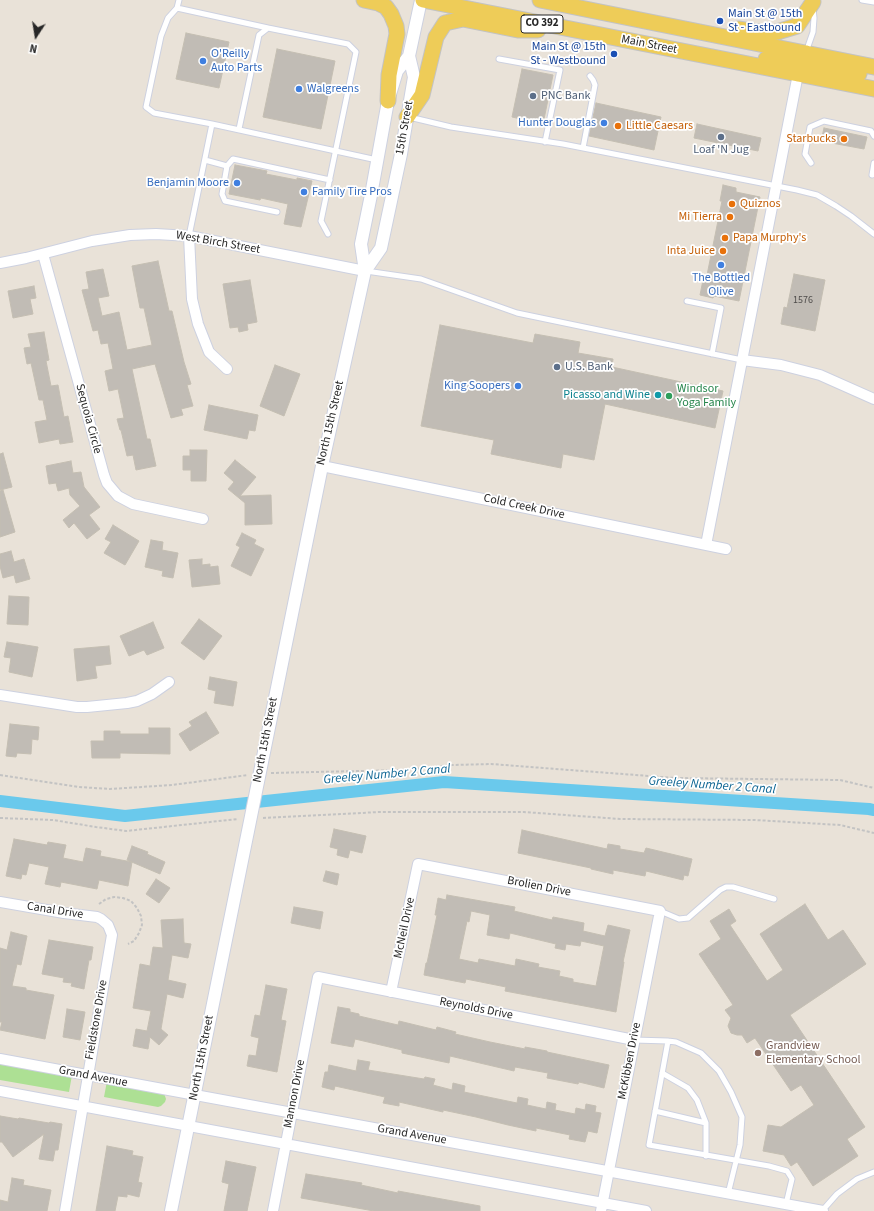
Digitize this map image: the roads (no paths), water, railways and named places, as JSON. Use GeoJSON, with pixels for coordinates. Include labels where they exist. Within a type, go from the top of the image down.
{"type":"FeatureCollection","features":[{"type":"Feature","properties":{"kind":"main road"},"geometry":{"type":"LineString","coordinates":[[364,0],[378,3],[386,7],[392,14],[396,26],[389,75],[388,101]]}},
{"type":"Feature","properties":{"kind":"main road","name":"Main Street"},"geometry":{"type":"LineString","coordinates":[[422,0],[567,30],[874,89]]}},
{"type":"Feature","properties":{"kind":"main road","name":"Main Street"},"geometry":{"type":"LineString","coordinates":[[540,0],[874,67]]}},
{"type":"Feature","properties":{"kind":"main road"},"geometry":{"type":"LineString","coordinates":[[664,24],[695,20],[754,32],[777,32],[797,26],[813,1]]}},
{"type":"Feature","properties":{"kind":"main road"},"geometry":{"type":"LineString","coordinates":[[407,117],[422,95],[436,37],[445,23],[462,20],[518,30],[567,30]]}},
{"type":"Feature","properties":{"kind":"main road"},"geometry":{"type":"LineString","coordinates":[[660,47],[700,46],[784,61],[796,60],[806,53]]}},
{"type":"Feature","properties":{"kind":"main road"},"geometry":{"type":"LineString","coordinates":[[798,74],[805,66],[810,66],[874,77]]}},
{"type":"Feature","properties":{"kind":"street","name":"15th Street"},"geometry":{"type":"LineString","coordinates":[[372,195],[388,101],[397,71],[409,56],[422,0]]}},
{"type":"Feature","properties":{"kind":"street","name":"15th Street"},"geometry":{"type":"LineString","coordinates":[[391,201],[414,77],[409,56]]}},
{"type":"Feature","properties":{"kind":"street"},"geometry":{"type":"LineString","coordinates":[[706,545],[798,74]]}},
{"type":"Feature","properties":{"kind":"street","name":"North 15th Street"},"geometry":{"type":"LineString","coordinates":[[171,1211],[322,466],[365,271],[361,244],[372,195]]}},
{"type":"Feature","properties":{"kind":"street","name":"North 15th Street"},"geometry":{"type":"LineString","coordinates":[[365,271],[381,248],[391,201]]}},
{"type":"Feature","properties":{"kind":"street","name":"West Birch Street"},"geometry":{"type":"LineString","coordinates":[[0,263],[43,254],[92,241],[114,237],[156,234],[189,236],[365,271]]}},
{"type":"Feature","properties":{"kind":"street"},"geometry":{"type":"LineString","coordinates":[[189,236],[192,299],[198,324],[209,352],[227,369]]}},
{"type":"Feature","properties":{"kind":"street","name":"Sequoia Circle"},"geometry":{"type":"LineString","coordinates":[[43,254],[107,483],[118,496],[133,504],[203,519]]}},
{"type":"Feature","properties":{"kind":"street"},"geometry":{"type":"LineString","coordinates":[[742,360],[781,365],[820,374],[874,398]]}},
{"type":"Feature","properties":{"kind":"street","name":"Cold Creek Drive"},"geometry":{"type":"LineString","coordinates":[[322,466],[726,549]]}},
{"type":"Feature","properties":{"kind":"street"},"geometry":{"type":"LineString","coordinates":[[0,695],[77,707],[127,704],[152,694],[168,682]]}},
{"type":"Feature","properties":{"kind":"street","name":"Brolien Drive"},"geometry":{"type":"LineString","coordinates":[[418,864],[660,911]]}},
{"type":"Feature","properties":{"kind":"street","name":"McNeil Drive"},"geometry":{"type":"LineString","coordinates":[[391,992],[418,864]]}},
{"type":"Feature","properties":{"kind":"street","name":"Canal Drive"},"geometry":{"type":"LineString","coordinates":[[0,902],[97,917],[108,925]]}},
{"type":"Feature","properties":{"kind":"street","name":"McKibben Drive"},"geometry":{"type":"LineString","coordinates":[[602,1207],[660,911]]}},
{"type":"Feature","properties":{"kind":"street","name":"Fieldstone Drive"},"geometry":{"type":"LineString","coordinates":[[65,1211],[112,935],[108,925]]}},
{"type":"Feature","properties":{"kind":"street","name":"Reynolds Drive"},"geometry":{"type":"LineString","coordinates":[[318,977],[634,1040]]}},
{"type":"Feature","properties":{"kind":"street","name":"Mannon Drive"},"geometry":{"type":"LineString","coordinates":[[273,1211],[318,977]]}},
{"type":"Feature","properties":{"kind":"street","name":"Grand Avenue"},"geometry":{"type":"LineString","coordinates":[[0,1059],[823,1211]]}},
{"type":"Feature","properties":{"kind":"street"},"geometry":{"type":"LineString","coordinates":[[0,1091],[285,1144],[602,1207],[646,1211]]}},
{"type":"Feature","properties":{"kind":"lane"},"geometry":{"type":"LineString","coordinates":[[179,0],[177,8],[168,18],[161,36],[146,107],[154,113],[239,129],[378,160]]}},
{"type":"Feature","properties":{"kind":"lane"},"geometry":{"type":"LineString","coordinates":[[862,0],[874,2]]}},
{"type":"Feature","properties":{"kind":"lane"},"geometry":{"type":"LineString","coordinates":[[806,53],[813,32],[813,1]]}},
{"type":"Feature","properties":{"kind":"lane"},"geometry":{"type":"LineString","coordinates":[[177,8],[348,44],[356,52],[321,222],[328,234]]}},
{"type":"Feature","properties":{"kind":"lane"},"geometry":{"type":"LineString","coordinates":[[239,129],[259,35],[268,28]]}},
{"type":"Feature","properties":{"kind":"lane"},"geometry":{"type":"LineString","coordinates":[[499,59],[560,70],[546,142]]}},
{"type":"Feature","properties":{"kind":"lane"},"geometry":{"type":"LineString","coordinates":[[583,148],[595,85],[590,76]]}},
{"type":"Feature","properties":{"kind":"lane"},"geometry":{"type":"LineString","coordinates":[[407,117],[451,127],[583,148],[776,186],[817,196],[851,216],[874,234]]}},
{"type":"Feature","properties":{"kind":"lane"},"geometry":{"type":"LineString","coordinates":[[812,163],[805,154],[810,127],[824,121],[871,131],[874,136]]}},
{"type":"Feature","properties":{"kind":"lane"},"geometry":{"type":"LineString","coordinates":[[189,236],[212,124]]}},
{"type":"Feature","properties":{"kind":"lane"},"geometry":{"type":"LineString","coordinates":[[277,212],[225,201],[222,194],[227,166],[233,159],[330,180]]}},
{"type":"Feature","properties":{"kind":"lane"},"geometry":{"type":"LineString","coordinates":[[205,160],[227,166]]}},
{"type":"Feature","properties":{"kind":"lane"},"geometry":{"type":"LineString","coordinates":[[872,175],[874,163]]}},
{"type":"Feature","properties":{"kind":"lane"},"geometry":{"type":"LineString","coordinates":[[365,271],[421,279],[517,313],[742,360]]}},
{"type":"Feature","properties":{"kind":"lane"},"geometry":{"type":"LineString","coordinates":[[687,301],[721,308],[712,354]]}},
{"type":"Feature","properties":{"kind":"lane"},"geometry":{"type":"LineString","coordinates":[[660,911],[679,919],[688,918],[720,890],[726,887],[733,887],[774,899]]}},
{"type":"Feature","properties":{"kind":"lane"},"geometry":{"type":"LineString","coordinates":[[634,1040],[676,1042],[701,1053],[719,1071],[732,1092],[742,1117],[740,1145],[728,1194]]}},
{"type":"Feature","properties":{"kind":"lane"},"geometry":{"type":"LineString","coordinates":[[668,1041],[649,1146],[769,1166],[787,1171],[792,1179],[786,1204]]}},
{"type":"Feature","properties":{"kind":"lane"},"geometry":{"type":"LineString","coordinates":[[662,1073],[688,1088],[697,1100],[706,1123],[706,1156]]}},
{"type":"Feature","properties":{"kind":"lane"},"geometry":{"type":"LineString","coordinates":[[655,1111],[706,1123]]}},
{"type":"Feature","properties":{"kind":"lane"},"geometry":{"type":"LineString","coordinates":[[823,1211],[837,1194],[852,1182],[874,1172]]}},
{"type":"Feature","properties":{"kind":"waterway","name":"Greeley Number 2 Canal"},"geometry":{"type":"LineString","coordinates":[[0,801],[125,816],[444,782],[874,810]]}},
{"type":"Feature","properties":{"kind":"place","name":"Main St @ 15th St - Eastbound"},"geometry":{"type":"Point","coordinates":[720,21]}},
{"type":"Feature","properties":{"kind":"place","name":"Main St @ 15th St - Westbound"},"geometry":{"type":"Point","coordinates":[614,54]}},
{"type":"Feature","properties":{"kind":"place","name":"O'Reilly Auto Parts"},"geometry":{"type":"Point","coordinates":[203,61]}},
{"type":"Feature","properties":{"kind":"place","name":"Walgreens"},"geometry":{"type":"Point","coordinates":[299,89]}},
{"type":"Feature","properties":{"kind":"place","name":"PNC Bank"},"geometry":{"type":"Point","coordinates":[533,96]}},
{"type":"Feature","properties":{"kind":"place","name":"Hunter Douglas"},"geometry":{"type":"Point","coordinates":[604,123]}},
{"type":"Feature","properties":{"kind":"place","name":"Little Caesars"},"geometry":{"type":"Point","coordinates":[618,126]}},
{"type":"Feature","properties":{"kind":"place","name":"Loaf 'N Jug"},"geometry":{"type":"Point","coordinates":[721,137]}},
{"type":"Feature","properties":{"kind":"place","name":"Starbucks"},"geometry":{"type":"Point","coordinates":[844,139]}},
{"type":"Feature","properties":{"kind":"place","name":"Benjamin Moore"},"geometry":{"type":"Point","coordinates":[237,183]}},
{"type":"Feature","properties":{"kind":"place","name":"Family Tire Pros"},"geometry":{"type":"Point","coordinates":[304,192]}},
{"type":"Feature","properties":{"kind":"place","name":"Quiznos"},"geometry":{"type":"Point","coordinates":[732,204]}},
{"type":"Feature","properties":{"kind":"place","name":"Mi Tierra"},"geometry":{"type":"Point","coordinates":[730,217]}},
{"type":"Feature","properties":{"kind":"place","name":"Papa Murphy's"},"geometry":{"type":"Point","coordinates":[725,238]}},
{"type":"Feature","properties":{"kind":"place","name":"Inta Juice"},"geometry":{"type":"Point","coordinates":[723,251]}},
{"type":"Feature","properties":{"kind":"place","name":"The Bottled Olive"},"geometry":{"type":"Point","coordinates":[721,265]}},
{"type":"Feature","properties":{"kind":"place","name":"U.S. Bank"},"geometry":{"type":"Point","coordinates":[557,367]}},
{"type":"Feature","properties":{"kind":"place","name":"King Soopers"},"geometry":{"type":"Point","coordinates":[518,386]}},
{"type":"Feature","properties":{"kind":"place","name":"Picasso and Wine"},"geometry":{"type":"Point","coordinates":[658,395]}},
{"type":"Feature","properties":{"kind":"place","name":"Windsor Yoga Family"},"geometry":{"type":"Point","coordinates":[669,396]}},
{"type":"Feature","properties":{"kind":"place","name":"Grandview Elementary School"},"geometry":{"type":"Point","coordinates":[758,1053]}}]}
